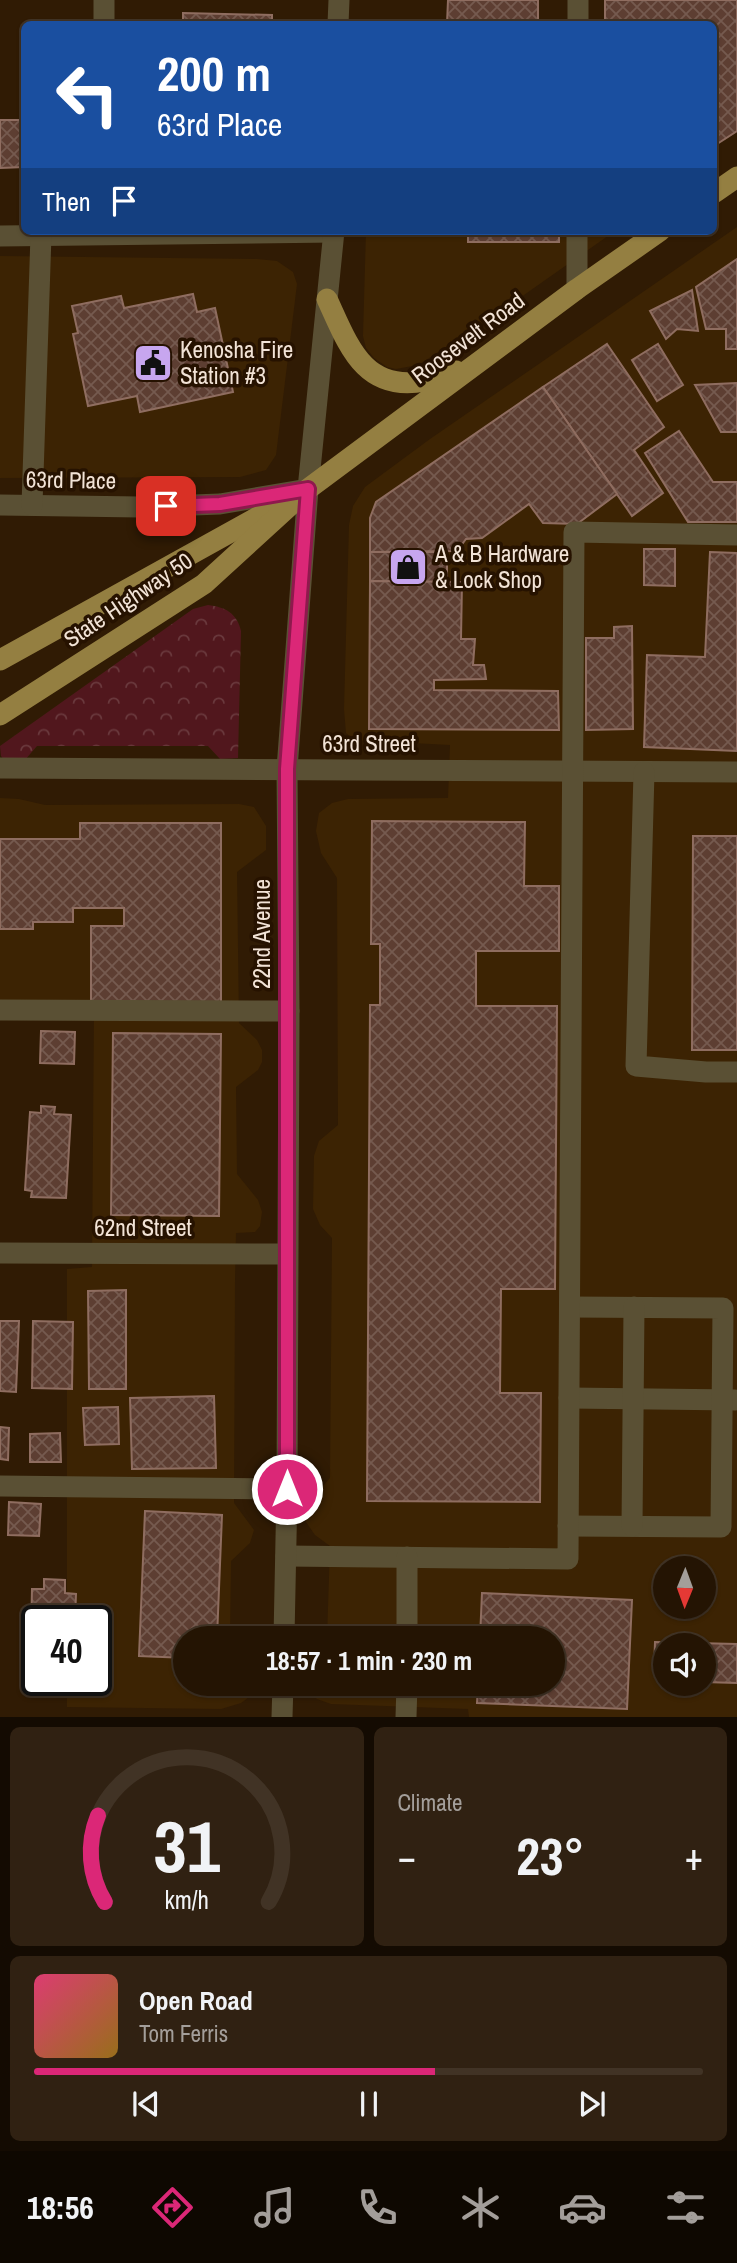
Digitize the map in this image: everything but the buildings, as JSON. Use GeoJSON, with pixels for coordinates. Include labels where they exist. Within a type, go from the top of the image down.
{"type":"FeatureCollection","features":[{"type":"Feature","properties":{"kind":"main road"},"geometry":{"type":"LineString","coordinates":[[717,191],[737,177]]}},
{"type":"Feature","properties":{"kind":"main road","name":"Roosevelt Road"},"geometry":{"type":"LineString","coordinates":[[308,489],[577,289],[654,235]]}},
{"type":"Feature","properties":{"kind":"main road"},"geometry":{"type":"LineString","coordinates":[[327,299],[353,353],[363,366],[381,377],[404,382],[425,382],[475,365]]}},
{"type":"Feature","properties":{"kind":"main road"},"geometry":{"type":"LineString","coordinates":[[0,660],[308,489]]}},
{"type":"Feature","properties":{"kind":"main road","name":"State Highway 50"},"geometry":{"type":"LineString","coordinates":[[0,715],[204,584],[308,489]]}},
{"type":"Feature","properties":{"kind":"street"},"geometry":{"type":"LineString","coordinates":[[104,0],[104,21]]}},
{"type":"Feature","properties":{"kind":"street"},"geometry":{"type":"LineString","coordinates":[[338,21],[339,0]]}},
{"type":"Feature","properties":{"kind":"street"},"geometry":{"type":"LineString","coordinates":[[578,0],[578,21]]}},
{"type":"Feature","properties":{"kind":"street"},"geometry":{"type":"LineString","coordinates":[[0,236],[41,235],[32,505]]}},
{"type":"Feature","properties":{"kind":"street","name":"22nd Avenue"},"geometry":{"type":"LineString","coordinates":[[284,1626],[289,1011],[287,769],[308,489],[334,235]]}},
{"type":"Feature","properties":{"kind":"street"},"geometry":{"type":"LineString","coordinates":[[577,235],[577,289]]}},
{"type":"Feature","properties":{"kind":"street","name":"63rd Place"},"geometry":{"type":"LineString","coordinates":[[0,505],[140,507],[220,504],[308,489]]}},
{"type":"Feature","properties":{"kind":"street"},"geometry":{"type":"LineString","coordinates":[[286,1556],[568,1559],[575,532],[737,535]]}},
{"type":"Feature","properties":{"kind":"street","name":"63rd Street"},"geometry":{"type":"LineString","coordinates":[[0,768],[737,772]]}},
{"type":"Feature","properties":{"kind":"street"},"geometry":{"type":"LineString","coordinates":[[644,772],[636,1066],[737,1072]]}},
{"type":"Feature","properties":{"kind":"street"},"geometry":{"type":"LineString","coordinates":[[0,1010],[289,1011]]}},
{"type":"Feature","properties":{"kind":"street","name":"62nd Street"},"geometry":{"type":"LineString","coordinates":[[0,1254],[287,1254]]}},
{"type":"Feature","properties":{"kind":"street"},"geometry":{"type":"LineString","coordinates":[[568,1526],[721,1527],[730,1400],[723,1308],[570,1307]]}},
{"type":"Feature","properties":{"kind":"street"},"geometry":{"type":"LineString","coordinates":[[632,1526],[634,1307]]}},
{"type":"Feature","properties":{"kind":"street"},"geometry":{"type":"LineString","coordinates":[[569,1398],[730,1400]]}},
{"type":"Feature","properties":{"kind":"street"},"geometry":{"type":"LineString","coordinates":[[0,1486],[287,1489]]}},
{"type":"Feature","properties":{"kind":"street"},"geometry":{"type":"LineString","coordinates":[[407,1558],[407,1626]]}},
{"type":"Feature","properties":{"kind":"street"},"geometry":{"type":"LineString","coordinates":[[282,1717],[283,1696]]}},
{"type":"Feature","properties":{"kind":"street"},"geometry":{"type":"LineString","coordinates":[[406,1717],[407,1696]]}},
{"type":"Feature","properties":{"kind":"shaded area"},"geometry":{"type":"Polygon","coordinates":[[[737,227],[737,1717],[469,1717],[468,1709],[331,1704],[314,1696],[565,1696],[565,1626],[327,1626],[330,1546],[315,1535],[306,1522],[306,1505],[330,1478],[332,1238],[320,1225],[313,1209],[314,1156],[319,1141],[338,1125],[337,878],[321,853],[316,831],[319,813],[332,803],[348,799],[448,798],[450,745],[354,740],[346,733],[344,709],[349,525],[353,506],[365,487],[430,439],[737,227]]]}},
{"type":"Feature","properties":{"kind":"shaded area"},"geometry":{"type":"Polygon","coordinates":[[[366,235],[609,235],[474,330],[418,365],[396,369],[387,367],[366,348],[363,336],[366,235]]]}},
{"type":"Feature","properties":{"kind":"shaded area"},"geometry":{"type":"Polygon","coordinates":[[[0,256],[257,259],[277,261],[293,272],[297,284],[276,455],[266,470],[240,477],[0,478],[0,256]]]}},
{"type":"Feature","properties":{"kind":"shaded area"},"geometry":{"type":"Polygon","coordinates":[[[0,798],[45,805],[239,804],[254,807],[266,826],[266,850],[237,872],[239,1023],[257,1040],[262,1050],[262,1062],[258,1070],[236,1087],[237,1174],[258,1200],[262,1212],[260,1226],[255,1232],[236,1233],[234,1503],[254,1530],[250,1543],[231,1561],[230,1626],[173,1626],[173,1696],[251,1696],[241,1703],[221,1709],[67,1707],[67,1696],[112,1696],[112,1605],[67,1605],[67,1269],[92,1267],[94,1007],[0,1006],[0,798]]]}},
{"type":"Feature","properties":{"kind":"green space"},"geometry":{"type":"Polygon","coordinates":[[[208,605],[229,612],[237,620],[241,631],[238,758],[220,759],[208,746],[37,746],[24,761],[5,761],[1,756],[0,746],[193,609],[208,605]]]}},
{"type":"Feature","properties":{"kind":"place","name":"Kenosha Fire Station #3"},"geometry":{"type":"Point","coordinates":[153,363]}},
{"type":"Feature","properties":{"kind":"place","name":"A & B Hardware & Lock Shop"},"geometry":{"type":"Point","coordinates":[408,567]}},
{"type":"Feature","properties":{"kind":"route"},"geometry":{"type":"LineString","coordinates":[[166,506],[220,504],[308,489],[287,769],[287,1489]]}}]}
